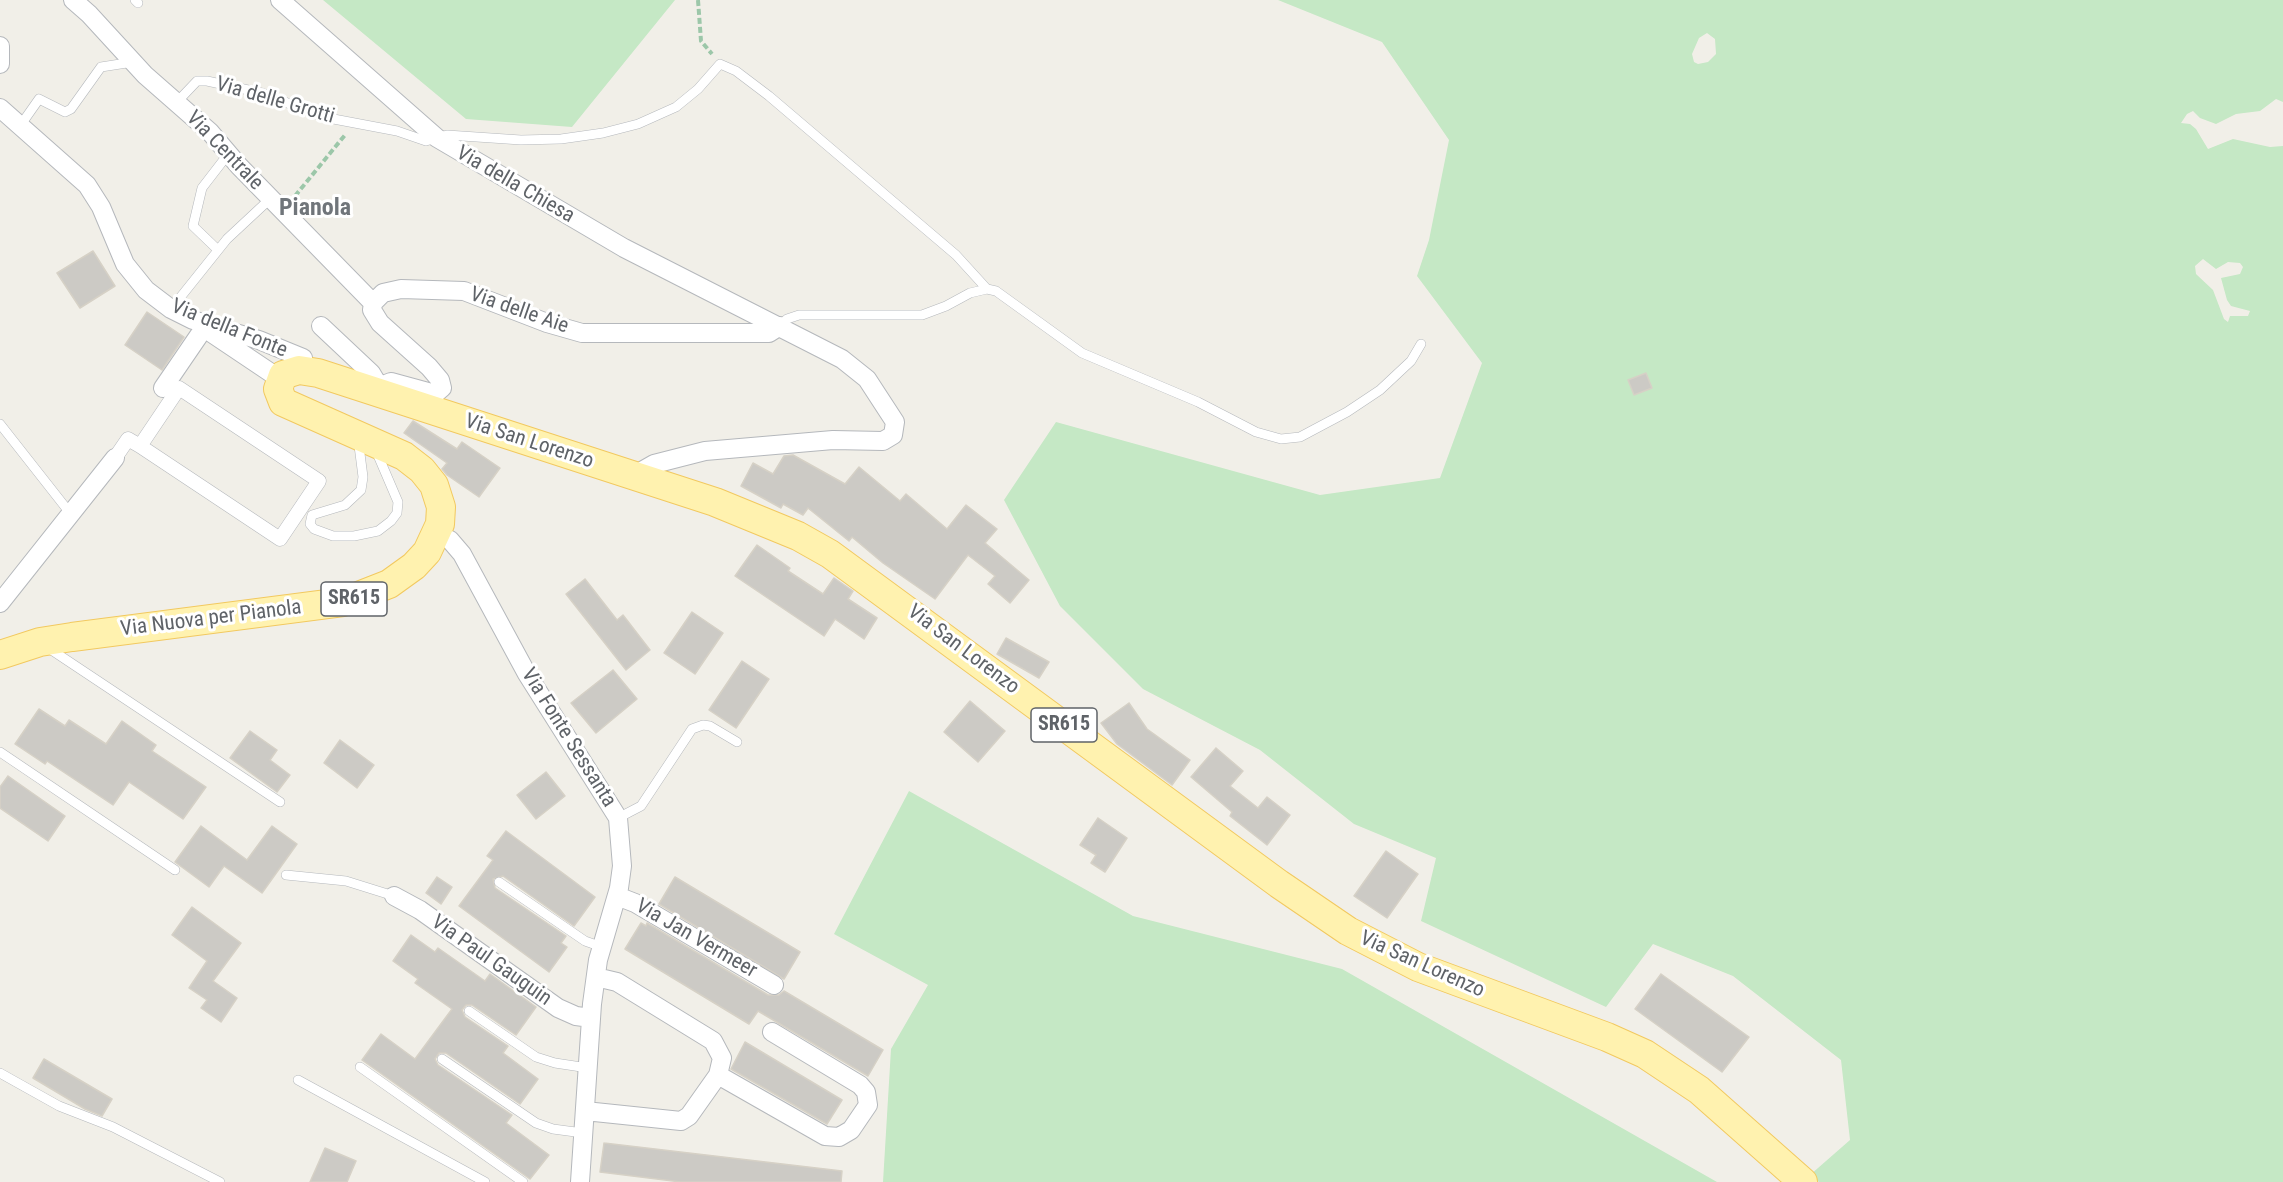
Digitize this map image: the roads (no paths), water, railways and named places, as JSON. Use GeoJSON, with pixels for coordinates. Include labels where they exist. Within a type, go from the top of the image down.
{"type":"FeatureCollection","features":[{"type":"Feature","properties":{"kind":"main road","name":"Via San Lorenzo"},"geometry":{"type":"LineString","coordinates":[[280,379],[292,370],[307,370],[377,390],[759,519],[830,554],[1270,877],[1348,931],[1418,967],[1606,1037],[1645,1054],[1714,1102],[1803,1182]]}},
{"type":"Feature","properties":{"kind":"main road","name":"Via Nuova per Pianola"},"geometry":{"type":"LineString","coordinates":[[0,655],[40,642],[319,606],[360,597],[389,584],[414,566],[427,552],[436,534],[441,507],[430,478],[414,462],[367,438],[288,406],[279,393],[280,379]]}},
{"type":"Feature","properties":{"kind":"street","name":"Via Centrale"},"geometry":{"type":"LineString","coordinates":[[73,0],[133,62],[210,132],[277,205],[373,303]]}},
{"type":"Feature","properties":{"kind":"street","name":"Via della Chiesa"},"geometry":{"type":"LineString","coordinates":[[280,0],[436,138],[624,248],[842,358],[867,379],[893,417],[896,427],[893,435],[876,442],[833,440],[705,451],[654,464],[640,472],[637,477]]}},
{"type":"Feature","properties":{"kind":"street"},"geometry":{"type":"LineString","coordinates":[[0,46],[0,64]]}},
{"type":"Feature","properties":{"kind":"street","name":"Via della Fonte"},"geometry":{"type":"LineString","coordinates":[[0,108],[87,185],[101,207],[132,276],[171,309],[199,324],[259,340],[303,358]]}},
{"type":"Feature","properties":{"kind":"street","name":"Via delle Aie"},"geometry":{"type":"LineString","coordinates":[[373,303],[383,293],[390,291],[446,289],[480,296],[547,323],[582,333],[769,333],[780,326]]}},
{"type":"Feature","properties":{"kind":"street"},"geometry":{"type":"LineString","coordinates":[[321,326],[371,373],[377,390],[391,382],[435,394],[440,393],[442,386],[429,367],[381,322],[372,310],[373,303]]}},
{"type":"Feature","properties":{"kind":"street"},"geometry":{"type":"LineString","coordinates":[[163,388],[199,324],[280,379]]}},
{"type":"Feature","properties":{"kind":"street"},"geometry":{"type":"LineString","coordinates":[[0,603],[128,439],[140,447],[280,539],[307,511],[319,481],[179,388],[140,447]]}},
{"type":"Feature","properties":{"kind":"street","name":"Via Fonte Sessanta"},"geometry":{"type":"LineString","coordinates":[[436,534],[450,540],[462,554],[526,674],[618,818],[622,866],[617,896],[596,977],[580,1182]]}},
{"type":"Feature","properties":{"kind":"street","name":"Via Paul Gauguin"},"geometry":{"type":"LineString","coordinates":[[394,896],[420,910],[558,1008],[576,1016],[591,1018]]}},
{"type":"Feature","properties":{"kind":"street","name":"Via Jan Vermeer"},"geometry":{"type":"LineString","coordinates":[[617,896],[635,903],[774,985]]}},
{"type":"Feature","properties":{"kind":"street"},"geometry":{"type":"LineString","coordinates":[[585,1111],[681,1121],[689,1116],[718,1075],[722,1054],[713,1041],[617,982],[596,977]]}},
{"type":"Feature","properties":{"kind":"street"},"geometry":{"type":"LineString","coordinates":[[718,1075],[825,1136],[839,1137],[851,1131],[868,1105],[866,1092],[860,1085],[772,1032]]}},
{"type":"Feature","properties":{"kind":"lane"},"geometry":{"type":"LineString","coordinates":[[20,126],[39,99],[65,112],[71,109],[101,67],[133,62]]}},
{"type":"Feature","properties":{"kind":"lane","name":"Via delle Grotti"},"geometry":{"type":"LineString","coordinates":[[176,103],[197,81],[207,81],[262,93],[323,117],[408,133],[426,141],[460,135],[521,140],[561,139],[603,134],[638,124],[676,107],[720,64],[736,71],[796,118],[956,255],[987,289]]}},
{"type":"Feature","properties":{"kind":"lane"},"geometry":{"type":"LineString","coordinates":[[218,249],[193,226],[202,188],[212,172],[229,153]]}},
{"type":"Feature","properties":{"kind":"lane"},"geometry":{"type":"LineString","coordinates":[[171,309],[218,249],[277,205]]}},
{"type":"Feature","properties":{"kind":"lane"},"geometry":{"type":"LineString","coordinates":[[780,326],[787,319],[799,315],[922,315],[946,306],[970,293],[987,289],[1005,296],[1082,353],[1198,402],[1256,432],[1281,439],[1300,437],[1356,407],[1396,376],[1421,344]]}},
{"type":"Feature","properties":{"kind":"lane"},"geometry":{"type":"LineString","coordinates":[[0,424],[70,513]]}},
{"type":"Feature","properties":{"kind":"lane"},"geometry":{"type":"LineString","coordinates":[[367,438],[378,454],[398,502],[397,513],[391,521],[370,533],[333,536],[314,529],[310,524],[307,511],[345,505],[357,496],[363,484],[357,450],[367,438]]}},
{"type":"Feature","properties":{"kind":"lane"},"geometry":{"type":"LineString","coordinates":[[40,642],[280,802]]}},
{"type":"Feature","properties":{"kind":"lane"},"geometry":{"type":"LineString","coordinates":[[618,818],[641,806],[692,729],[703,725],[710,726],[737,742]]}},
{"type":"Feature","properties":{"kind":"lane"},"geometry":{"type":"LineString","coordinates":[[0,752],[176,870]]}},
{"type":"Feature","properties":{"kind":"lane"},"geometry":{"type":"LineString","coordinates":[[286,875],[346,880],[394,896]]}},
{"type":"Feature","properties":{"kind":"lane"},"geometry":{"type":"LineString","coordinates":[[499,882],[585,941],[602,947]]}},
{"type":"Feature","properties":{"kind":"lane"},"geometry":{"type":"LineString","coordinates":[[469,1011],[536,1057],[555,1063],[588,1068]]}},
{"type":"Feature","properties":{"kind":"lane"},"geometry":{"type":"LineString","coordinates":[[442,1059],[536,1123],[553,1129],[583,1133]]}},
{"type":"Feature","properties":{"kind":"lane"},"geometry":{"type":"LineString","coordinates":[[360,1067],[523,1182]]}},
{"type":"Feature","properties":{"kind":"lane"},"geometry":{"type":"LineString","coordinates":[[0,1073],[59,1106],[113,1127],[220,1182]]}},
{"type":"Feature","properties":{"kind":"lane"},"geometry":{"type":"LineString","coordinates":[[298,1080],[485,1182]]}},
{"type":"Feature","properties":{"kind":"district","name":"Pianola"},"geometry":{"type":"Point","coordinates":[315,209]}}]}
